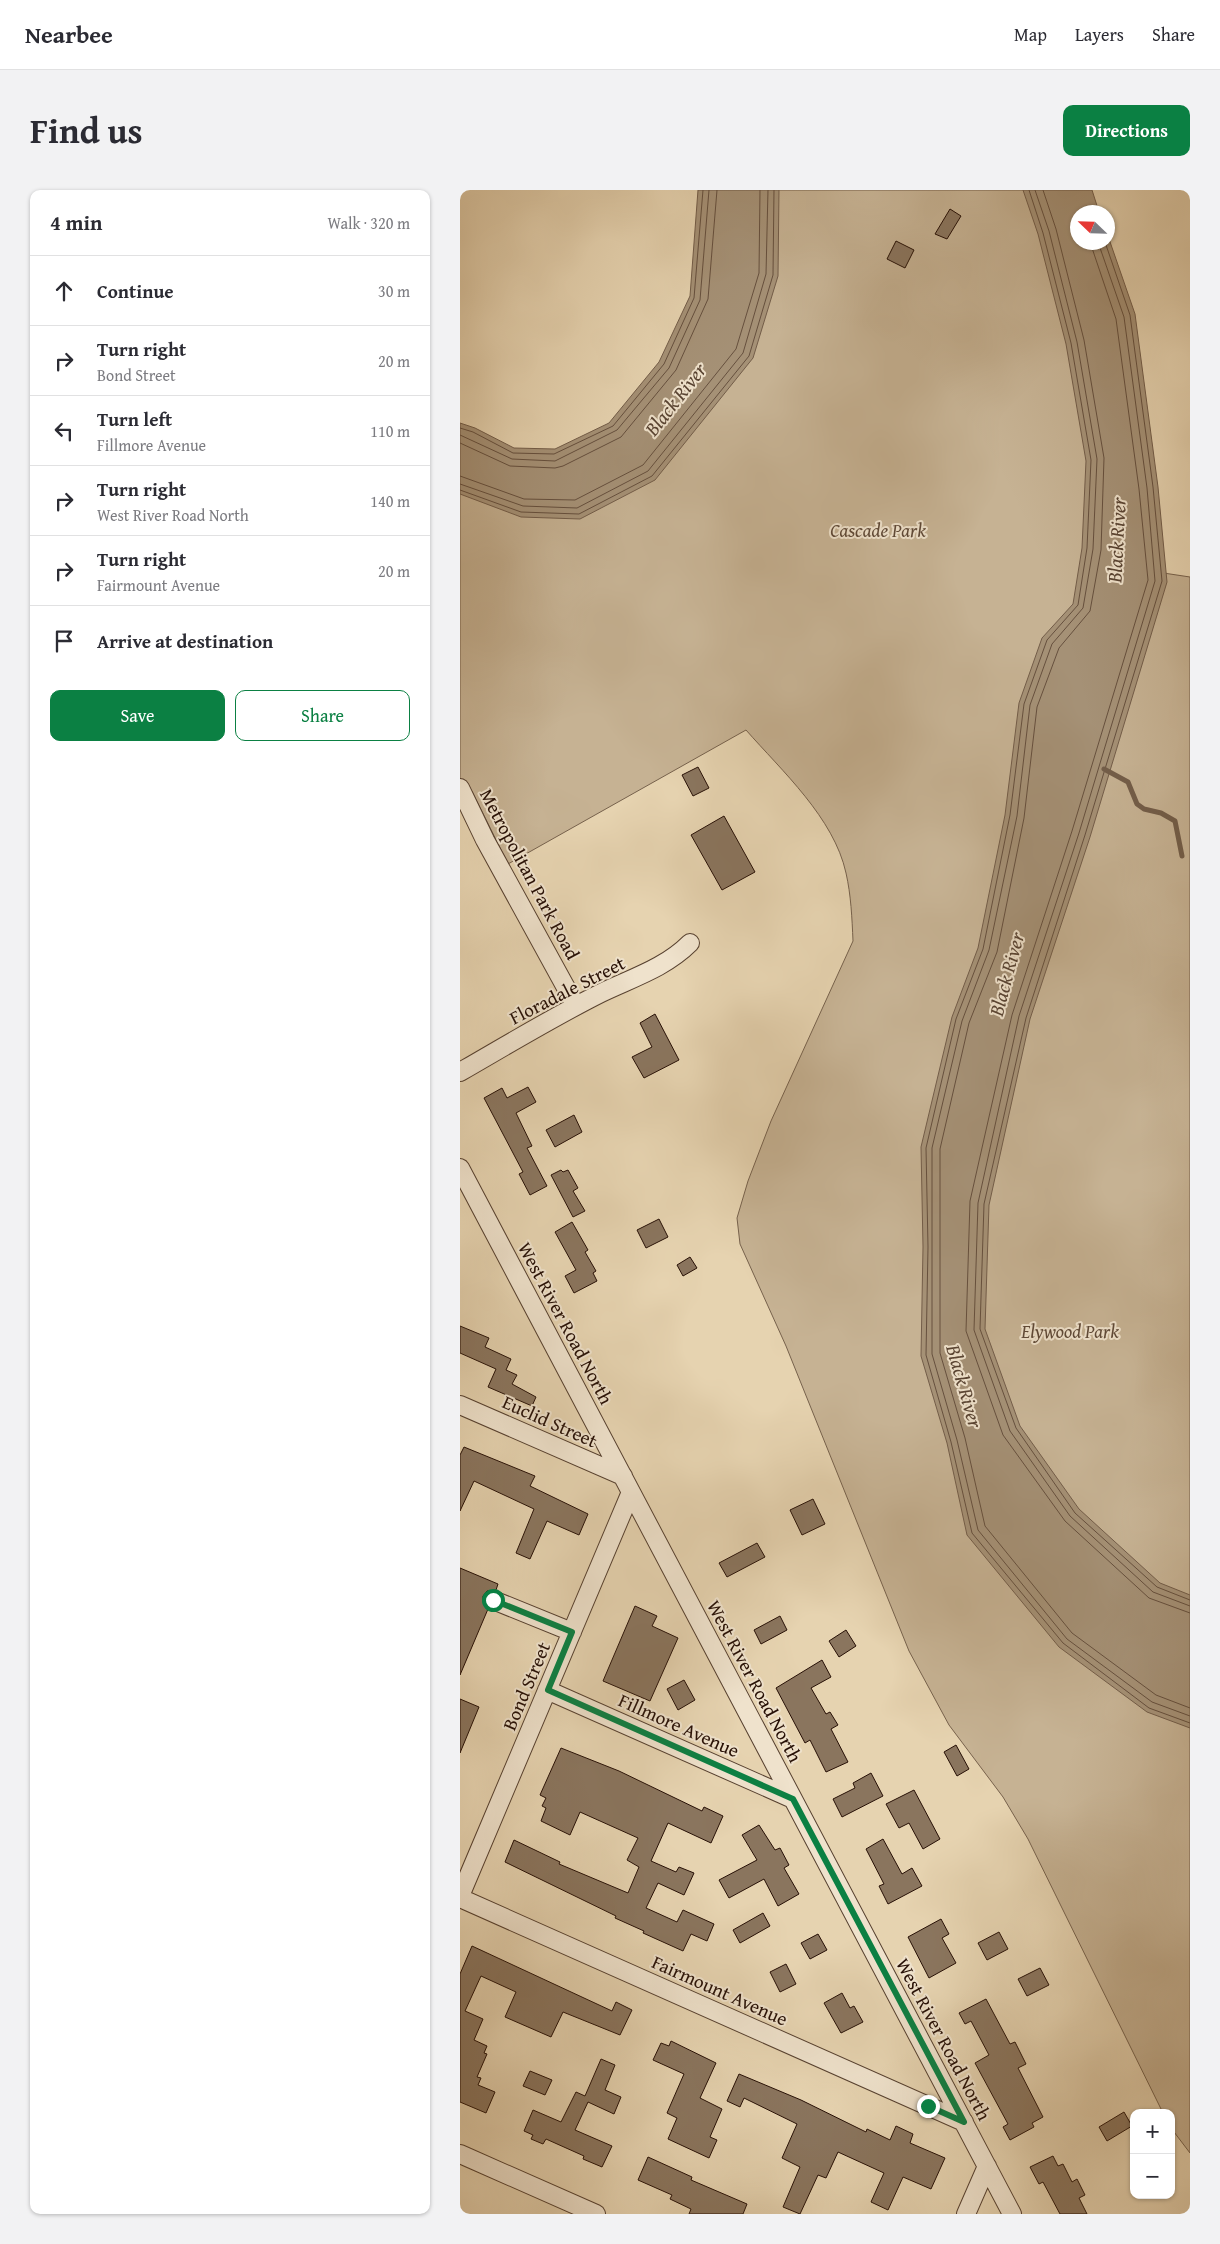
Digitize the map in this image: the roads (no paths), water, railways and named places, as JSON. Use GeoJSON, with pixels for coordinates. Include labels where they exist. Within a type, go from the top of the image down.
{"type":"FeatureCollection","features":[{"type":"Feature","properties":{"kind":"street","name":"Metropolitan Park Road"},"geometry":{"type":"LineString","coordinates":[[460,788],[485,840],[576,1006]]}},
{"type":"Feature","properties":{"kind":"street","name":"Floradale Street"},"geometry":{"type":"LineString","coordinates":[[460,1072],[576,1006],[653,970],[673,958],[690,943]]}},
{"type":"Feature","properties":{"kind":"street","name":"West River Road North"},"geometry":{"type":"LineString","coordinates":[[460,1168],[1012,2214]]}},
{"type":"Feature","properties":{"kind":"street","name":"Euclid Street"},"geometry":{"type":"LineString","coordinates":[[460,1404],[627,1484]]}},
{"type":"Feature","properties":{"kind":"street","name":"Bond Street"},"geometry":{"type":"LineString","coordinates":[[460,1897],[572,1632],[627,1484]]}},
{"type":"Feature","properties":{"kind":"street"},"geometry":{"type":"LineString","coordinates":[[493,1600],[572,1632]]}},
{"type":"Feature","properties":{"kind":"street","name":"Fillmore Avenue"},"geometry":{"type":"LineString","coordinates":[[548,1690],[793,1799]]}},
{"type":"Feature","properties":{"kind":"street","name":"Fairmount Avenue"},"geometry":{"type":"LineString","coordinates":[[460,1897],[964,2122]]}},
{"type":"Feature","properties":{"kind":"street"},"geometry":{"type":"LineString","coordinates":[[460,2154],[596,2214]]}},
{"type":"Feature","properties":{"kind":"street"},"geometry":{"type":"LineString","coordinates":[[966,2214],[987,2166]]}},
{"type":"Feature","properties":{"kind":"water","name":"Black River"},"geometry":{"type":"Polygon","coordinates":[[[698,190],[779,190],[778,276],[753,358],[655,480],[580,519],[521,517],[460,494],[460,423],[475,428],[514,448],[555,449],[609,423],[659,362],[690,296],[698,190]]]}},
{"type":"Feature","properties":{"kind":"water","name":"Black River"},"geometry":{"type":"Polygon","coordinates":[[[1023,190],[1092,190],[1097,205],[1070,205],[1070,250],[1113,250],[1135,314],[1158,487],[1167,582],[1090,837],[1030,1019],[989,1205],[985,1329],[1020,1426],[1079,1509],[1160,1583],[1190,1595],[1190,1728],[1147,1712],[1059,1647],[967,1535],[947,1443],[921,1356],[923,1247],[921,1147],[952,1017],[978,948],[1005,815],[1019,703],[1042,638],[1073,604],[1082,548],[1086,461],[1066,344],[1038,234],[1023,190]]]}},
{"type":"Feature","properties":{"kind":"waterway"},"geometry":{"type":"LineString","coordinates":[[1104,769],[1128,782],[1137,804],[1144,809],[1161,813],[1175,821],[1182,856]]}},
{"type":"Feature","properties":{"kind":"park label","name":"Cascade Park"},"geometry":{"type":"Point","coordinates":[878,530]}},
{"type":"Feature","properties":{"kind":"park label","name":"Elywood Park"},"geometry":{"type":"Point","coordinates":[1070,1331]}}]}
